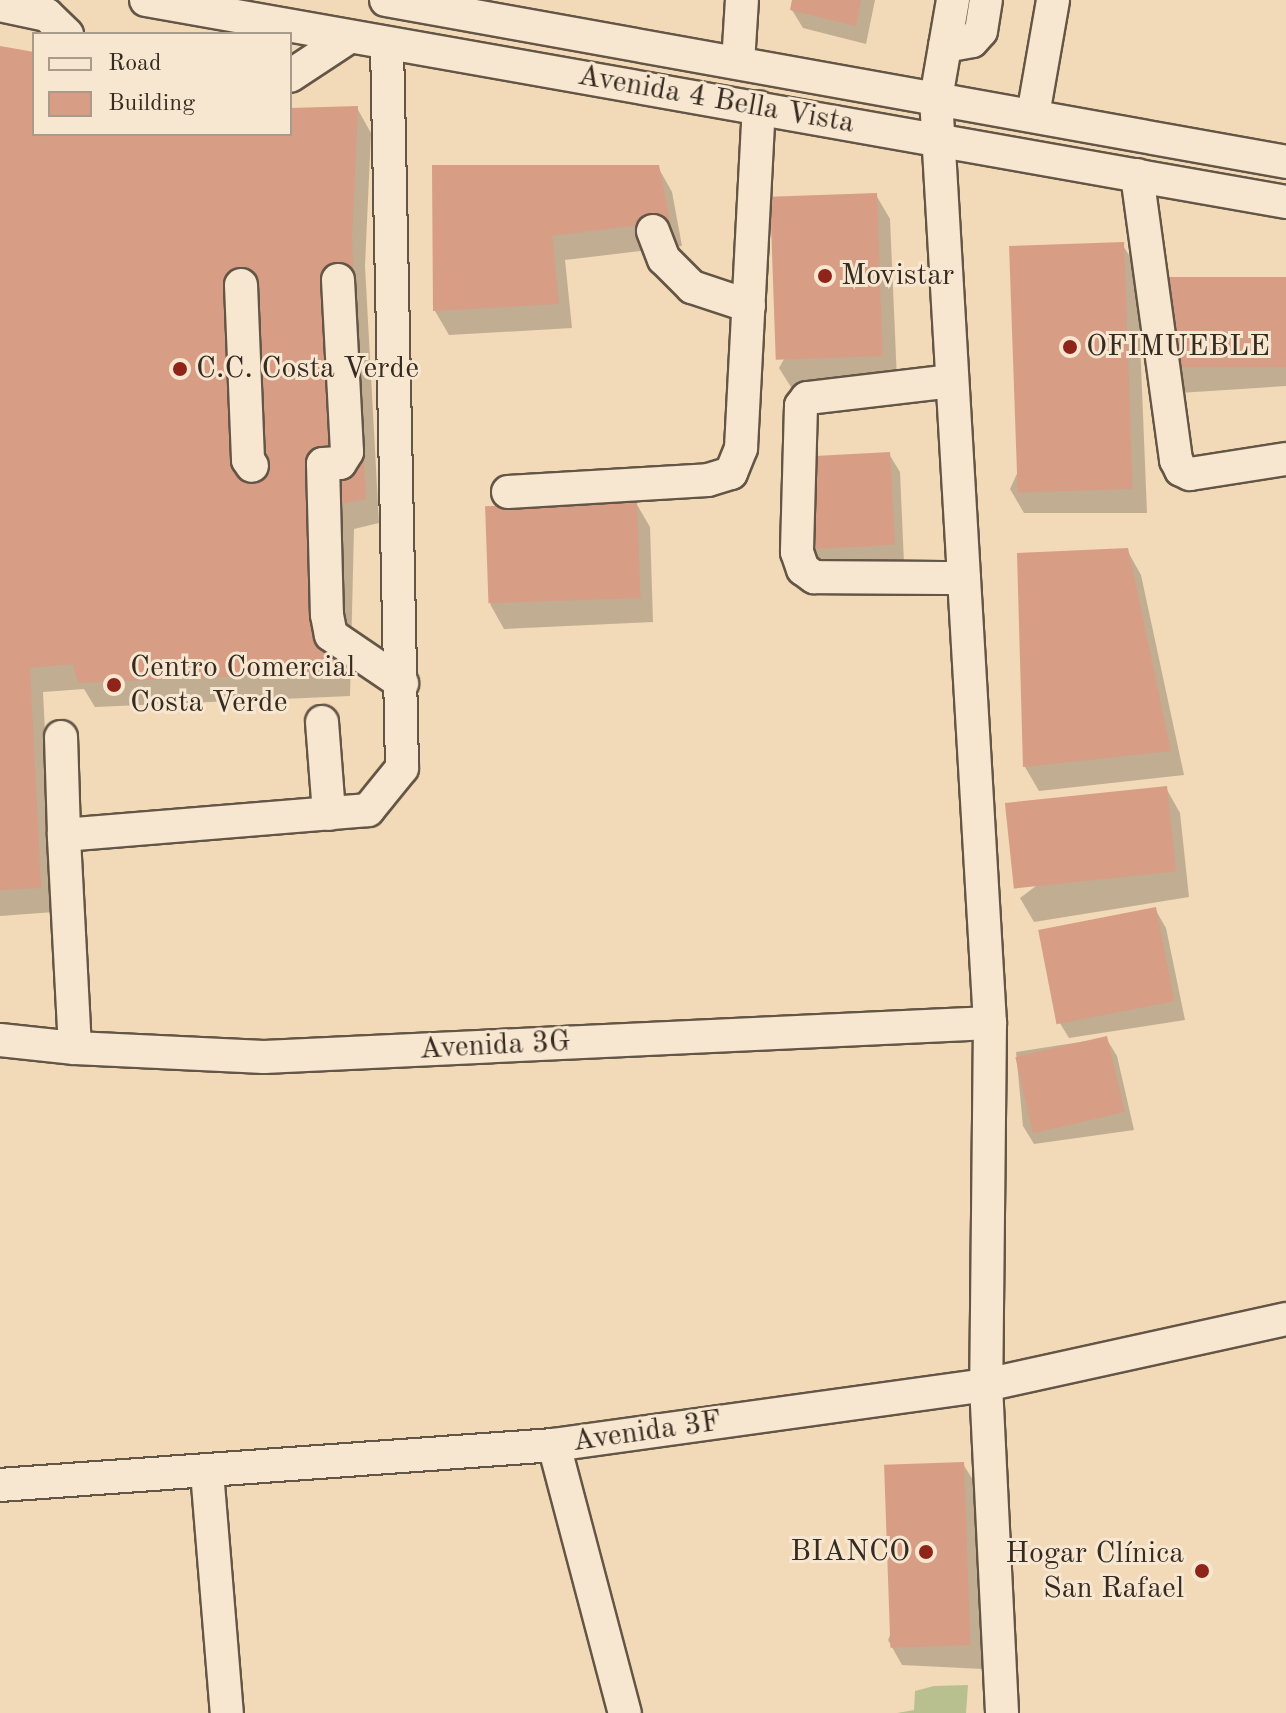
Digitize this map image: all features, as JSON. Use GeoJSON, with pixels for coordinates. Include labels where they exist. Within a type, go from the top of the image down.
{"type":"FeatureCollection","features":[{"type":"Feature","properties":{"kind":"street","name":"Avenida 4 Bella Vista"},"geometry":{"type":"LineString","coordinates":[[146,0],[1286,202]]}},
{"type":"Feature","properties":{"kind":"street","name":"Avenida 4 Bella Vista"},"geometry":{"type":"LineString","coordinates":[[386,0],[1286,162]]}},
{"type":"Feature","properties":{"kind":"street"},"geometry":{"type":"LineString","coordinates":[[738,63],[742,0]]}},
{"type":"Feature","properties":{"kind":"street"},"geometry":{"type":"LineString","coordinates":[[953,0],[936,98],[990,1023],[986,1385],[1002,1713]]}},
{"type":"Feature","properties":{"kind":"street"},"geometry":{"type":"LineString","coordinates":[[945,46],[972,41],[981,31],[986,0]]}},
{"type":"Feature","properties":{"kind":"street"},"geometry":{"type":"LineString","coordinates":[[1033,115],[1053,0]]}},
{"type":"Feature","properties":{"kind":"street"},"geometry":{"type":"LineString","coordinates":[[0,5],[47,15],[65,32]]}},
{"type":"Feature","properties":{"kind":"street"},"geometry":{"type":"LineString","coordinates":[[292,75],[349,37]]}},
{"type":"Feature","properties":{"kind":"street"},"geometry":{"type":"LineString","coordinates":[[64,835],[368,810],[402,768],[387,43]]}},
{"type":"Feature","properties":{"kind":"street"},"geometry":{"type":"LineString","coordinates":[[508,492],[708,480],[731,473],[741,448],[759,107]]}},
{"type":"Feature","properties":{"kind":"street"},"geometry":{"type":"LineString","coordinates":[[1137,175],[1176,460],[1181,470],[1190,474],[1286,459]]}},
{"type":"Feature","properties":{"kind":"street"},"geometry":{"type":"LineString","coordinates":[[653,231],[664,259],[692,287],[749,306]]}},
{"type":"Feature","properties":{"kind":"street"},"geometry":{"type":"LineString","coordinates":[[338,280],[347,452],[340,463],[323,464],[327,615],[331,635],[402,683]]}},
{"type":"Feature","properties":{"kind":"street"},"geometry":{"type":"LineString","coordinates":[[241,285],[248,460],[252,466]]}},
{"type":"Feature","properties":{"kind":"street"},"geometry":{"type":"LineString","coordinates":[[952,381],[807,398],[801,406],[797,552],[803,569],[814,577],[964,578]]}},
{"type":"Feature","properties":{"kind":"street"},"geometry":{"type":"LineString","coordinates":[[322,722],[329,814]]}},
{"type":"Feature","properties":{"kind":"street"},"geometry":{"type":"LineString","coordinates":[[61,737],[75,1048]]}},
{"type":"Feature","properties":{"kind":"street","name":"Avenida 3G"},"geometry":{"type":"LineString","coordinates":[[0,1040],[75,1048],[264,1057],[990,1023]]}},
{"type":"Feature","properties":{"kind":"street","name":"Avenida 3F"},"geometry":{"type":"LineString","coordinates":[[0,1485],[554,1445],[986,1385],[1286,1319]]}},
{"type":"Feature","properties":{"kind":"street"},"geometry":{"type":"LineString","coordinates":[[554,1445],[625,1713]]}},
{"type":"Feature","properties":{"kind":"street"},"geometry":{"type":"LineString","coordinates":[[207,1472],[227,1713]]}},
{"type":"Feature","properties":{"kind":"green space"},"geometry":{"type":"Polygon","coordinates":[[[968,1685],[966,1713],[897,1713],[914,1710],[915,1691],[934,1686],[968,1685]]]}},
{"type":"Feature","properties":{"kind":"building"},"geometry":{"type":"Polygon","coordinates":[[[792,0],[861,0],[856,26],[790,10],[792,0]]]}},
{"type":"Feature","properties":{"kind":"building","name":"C.C. Costa Verde"},"geometry":{"type":"Polygon","coordinates":[[[0,46],[32,52],[32,136],[292,136],[292,108],[358,106],[352,240],[366,499],[341,504],[337,672],[78,683],[73,664],[30,668],[41,888],[0,890],[0,46]]]}},
{"type":"Feature","properties":{"kind":"building"},"geometry":{"type":"Polygon","coordinates":[[[432,165],[659,165],[670,221],[552,236],[559,304],[433,311],[432,165]]]}},
{"type":"Feature","properties":{"kind":"building"},"geometry":{"type":"Polygon","coordinates":[[[877,193],[883,356],[776,360],[770,197],[877,193]]]}},
{"type":"Feature","properties":{"kind":"building"},"geometry":{"type":"Polygon","coordinates":[[[1124,242],[1133,489],[1018,493],[1009,246],[1124,242]]]}},
{"type":"Feature","properties":{"kind":"building"},"geometry":{"type":"Polygon","coordinates":[[[1154,277],[1286,277],[1286,367],[1154,367],[1154,277]]]}},
{"type":"Feature","properties":{"kind":"building"},"geometry":{"type":"Polygon","coordinates":[[[890,452],[895,545],[811,549],[806,456],[890,452]]]}},
{"type":"Feature","properties":{"kind":"building"},"geometry":{"type":"Polygon","coordinates":[[[637,501],[640,598],[488,603],[485,506],[637,501]]]}},
{"type":"Feature","properties":{"kind":"building"},"geometry":{"type":"Polygon","coordinates":[[[1128,548],[1171,751],[1023,767],[1017,553],[1128,548]]]}},
{"type":"Feature","properties":{"kind":"building"},"geometry":{"type":"Polygon","coordinates":[[[1167,786],[1176,872],[1014,889],[1005,803],[1167,786]]]}},
{"type":"Feature","properties":{"kind":"building"},"geometry":{"type":"Polygon","coordinates":[[[1156,907],[1174,1001],[1057,1024],[1038,930],[1156,907]]]}},
{"type":"Feature","properties":{"kind":"building"},"geometry":{"type":"Polygon","coordinates":[[[1107,1036],[1125,1112],[1033,1133],[1015,1057],[1107,1036]]]}},
{"type":"Feature","properties":{"kind":"building","name":"BIANCO"},"geometry":{"type":"Polygon","coordinates":[[[964,1462],[970,1645],[890,1648],[884,1465],[964,1462]]]}},
{"type":"Feature","properties":{"kind":"place","name":"Movistar"},"geometry":{"type":"Point","coordinates":[825,276]}},
{"type":"Feature","properties":{"kind":"place","name":"OFIMUEBLE"},"geometry":{"type":"Point","coordinates":[1070,347]}},
{"type":"Feature","properties":{"kind":"place","name":"C.C. Costa Verde"},"geometry":{"type":"Point","coordinates":[180,369]}},
{"type":"Feature","properties":{"kind":"place","name":"Centro Comercial Costa Verde"},"geometry":{"type":"Point","coordinates":[114,685]}},
{"type":"Feature","properties":{"kind":"place","name":"BIANCO"},"geometry":{"type":"Point","coordinates":[926,1552]}},
{"type":"Feature","properties":{"kind":"place","name":"Hogar Clínica San Rafael"},"geometry":{"type":"Point","coordinates":[1202,1571]}}]}
